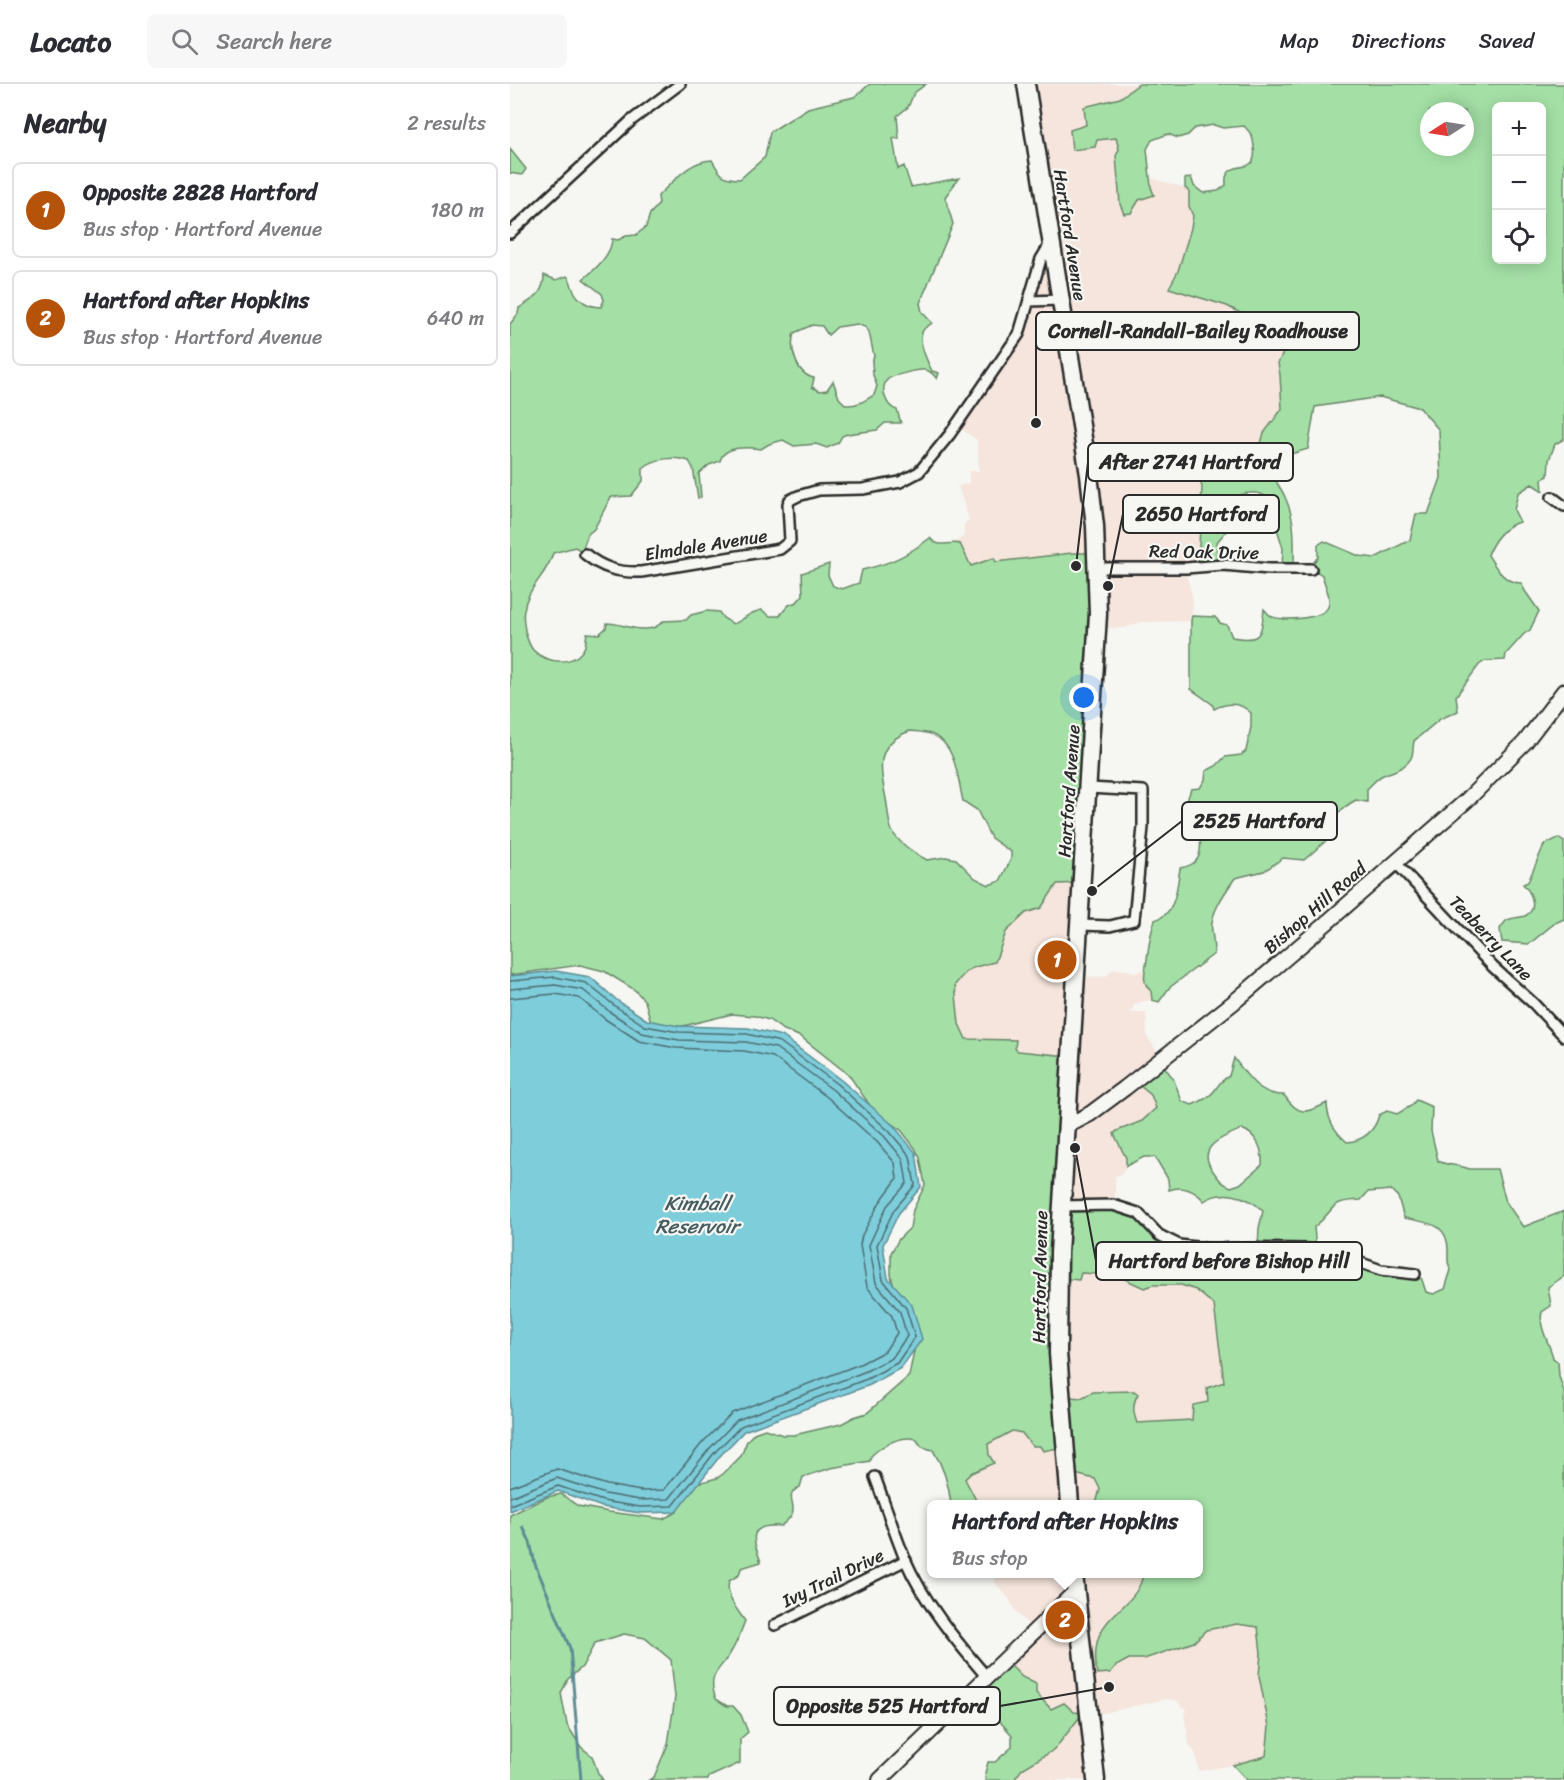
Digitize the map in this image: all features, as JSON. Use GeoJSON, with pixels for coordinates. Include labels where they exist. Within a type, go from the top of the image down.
{"type":"FeatureCollection","features":[{"type":"Feature","properties":{"kind":"highway","name":"Hartford Avenue"},"geometry":{"type":"LineString","coordinates":[[1026,84],[1089,475],[1095,526],[1098,614],[1089,788],[1060,1206],[1058,1353],[1070,1500]]}},
{"type":"Feature","properties":{"kind":"highway"},"geometry":{"type":"LineString","coordinates":[[1074,1578],[1096,1780]]}},
{"type":"Feature","properties":{"kind":"street"},"geometry":{"type":"LineString","coordinates":[[510,233],[632,120],[680,84]]}},
{"type":"Feature","properties":{"kind":"street"},"geometry":{"type":"LineString","coordinates":[[1052,242],[1041,259],[1029,301],[1061,300]]}},
{"type":"Feature","properties":{"kind":"street","name":"Elmdale Avenue"},"geometry":{"type":"LineString","coordinates":[[585,554],[602,566],[618,571],[641,572],[780,549],[790,540],[788,504],[793,499],[819,490],[863,489],[900,482],[914,476],[950,434],[1019,334],[1029,301]]}},
{"type":"Feature","properties":{"kind":"street"},"geometry":{"type":"LineString","coordinates":[[1552,497],[1564,506]]}},
{"type":"Feature","properties":{"kind":"street","name":"Red Oak Drive"},"geometry":{"type":"LineString","coordinates":[[1096,568],[1186,568],[1223,565],[1269,569],[1311,569]]}},
{"type":"Feature","properties":{"kind":"street","name":"Bishop Hill Road"},"geometry":{"type":"LineString","coordinates":[[1067,1126],[1090,1114],[1215,1017],[1467,800],[1525,742],[1564,691]]}},
{"type":"Feature","properties":{"kind":"street"},"geometry":{"type":"LineString","coordinates":[[1080,925],[1110,926],[1134,920],[1143,827],[1143,791],[1089,788]]}},
{"type":"Feature","properties":{"kind":"street","name":"Teaberry Lane"},"geometry":{"type":"LineString","coordinates":[[1395,862],[1493,967],[1540,1010],[1564,1036]]}},
{"type":"Feature","properties":{"kind":"street"},"geometry":{"type":"LineString","coordinates":[[1060,1206],[1113,1205],[1138,1213],[1159,1235],[1179,1245],[1205,1248],[1310,1249],[1381,1270],[1415,1274]]}},
{"type":"Feature","properties":{"kind":"street"},"geometry":{"type":"LineString","coordinates":[[875,1477],[906,1560],[930,1602],[961,1647],[986,1676]]}},
{"type":"Feature","properties":{"kind":"street","name":"Ivy Trail Drive"},"geometry":{"type":"LineString","coordinates":[[775,1625],[906,1560]]}},
{"type":"Feature","properties":{"kind":"street"},"geometry":{"type":"LineString","coordinates":[[880,1780],[1075,1592]]}},
{"type":"Feature","properties":{"kind":"shaded area"},"geometry":{"type":"Polygon","coordinates":[[[1030,84],[1139,84],[1120,98],[1084,107],[1097,140],[1116,138],[1131,213],[1139,200],[1148,198],[1151,187],[1150,178],[1189,191],[1189,206],[1193,216],[1191,228],[1177,273],[1169,285],[1227,306],[1242,314],[1258,315],[1263,324],[1288,335],[1289,343],[1278,363],[1282,409],[1264,433],[1257,457],[1232,461],[1205,472],[1199,478],[1202,487],[1198,566],[1185,569],[1193,600],[1191,621],[1141,622],[1125,628],[1097,628],[1072,553],[996,562],[993,558],[971,566],[960,544],[954,543],[964,536],[964,525],[969,520],[958,486],[969,483],[969,471],[979,471],[977,440],[957,426],[967,409],[1010,358],[1027,328],[1035,304],[1049,238],[1030,84]]]}},
{"type":"Feature","properties":{"kind":"shaded area"},"geometry":{"type":"Polygon","coordinates":[[[1081,883],[1075,977],[1105,977],[1113,969],[1135,973],[1143,970],[1147,987],[1151,990],[1152,1000],[1134,1005],[1131,1013],[1146,1012],[1147,1037],[1161,1056],[1151,1095],[1156,1108],[1142,1121],[1114,1134],[1126,1158],[1126,1166],[1122,1174],[1115,1176],[1115,1205],[1061,1205],[1018,1051],[1015,1048],[1015,1040],[966,1039],[959,1024],[955,985],[968,969],[995,962],[1006,933],[1026,913],[1041,908],[1057,884],[1081,883]]]}},
{"type":"Feature","properties":{"kind":"shaded area"},"geometry":{"type":"Polygon","coordinates":[[[1081,1273],[1116,1275],[1144,1288],[1153,1285],[1181,1285],[1196,1290],[1214,1305],[1224,1382],[1208,1402],[1193,1405],[1192,1420],[1137,1423],[1134,1402],[1138,1394],[1093,1392],[1081,1398],[1060,1397],[1058,1278],[1081,1273]]]}},
{"type":"Feature","properties":{"kind":"shaded area"},"geometry":{"type":"Polygon","coordinates":[[[1011,1431],[1022,1433],[1032,1446],[1063,1447],[1077,1476],[1095,1479],[1100,1489],[1097,1500],[976,1500],[965,1479],[971,1473],[994,1463],[989,1455],[988,1444],[1011,1431]]]}},
{"type":"Feature","properties":{"kind":"shaded area"},"geometry":{"type":"Polygon","coordinates":[[[996,1578],[1143,1578],[1142,1584],[1129,1603],[1108,1622],[1095,1662],[1097,1674],[1110,1673],[1116,1666],[1129,1659],[1144,1659],[1194,1642],[1206,1630],[1237,1624],[1258,1627],[1261,1653],[1259,1676],[1269,1726],[1266,1756],[1199,1771],[1195,1752],[1189,1745],[1185,1707],[1182,1708],[1177,1700],[1166,1699],[1095,1715],[1101,1780],[1014,1780],[1022,1769],[1054,1750],[1082,1713],[1051,1709],[1036,1693],[1036,1684],[1022,1677],[1004,1659],[1031,1628],[995,1583],[996,1578]]]}},
{"type":"Feature","properties":{"kind":"green space"},"geometry":{"type":"Polygon","coordinates":[[[870,84],[926,84],[914,93],[908,107],[897,116],[899,139],[893,138],[898,169],[904,166],[911,187],[959,178],[945,197],[953,224],[920,303],[922,312],[932,323],[924,328],[921,338],[923,350],[932,371],[939,373],[937,379],[929,371],[923,370],[888,379],[884,387],[885,397],[897,410],[901,423],[885,423],[877,430],[847,434],[842,436],[838,443],[827,448],[816,444],[794,446],[783,440],[761,449],[738,448],[726,452],[720,461],[709,465],[699,474],[701,497],[698,498],[693,468],[689,461],[665,459],[643,468],[643,481],[631,496],[611,497],[594,529],[588,534],[582,551],[575,547],[553,553],[547,568],[533,587],[526,602],[524,620],[528,642],[539,655],[560,661],[568,660],[581,653],[585,646],[587,633],[599,634],[606,628],[607,623],[644,629],[657,626],[663,621],[686,620],[691,615],[707,611],[719,612],[723,618],[733,624],[762,610],[770,616],[779,616],[803,595],[802,573],[829,564],[828,575],[833,586],[842,589],[859,583],[862,570],[898,558],[930,538],[940,544],[960,544],[971,566],[994,558],[996,562],[1072,553],[1097,553],[1081,883],[1057,884],[1041,908],[1026,913],[1006,932],[995,962],[972,968],[964,974],[955,985],[959,1024],[966,1039],[1016,1040],[1015,1048],[1018,1051],[1068,1056],[1060,1201],[1115,1205],[1135,1212],[1178,1245],[1258,1248],[1263,1211],[1250,1201],[1235,1196],[1219,1195],[1204,1201],[1188,1189],[1169,1190],[1168,1179],[1155,1157],[1144,1157],[1126,1166],[1126,1158],[1114,1134],[1142,1121],[1156,1108],[1151,1095],[1134,1081],[1159,1060],[1173,1078],[1182,1101],[1192,1105],[1210,1095],[1229,1076],[1234,1058],[1255,1084],[1268,1092],[1284,1095],[1298,1110],[1308,1111],[1327,1103],[1332,1124],[1347,1142],[1358,1140],[1368,1134],[1375,1126],[1379,1115],[1387,1111],[1397,1114],[1411,1106],[1416,1100],[1432,1107],[1431,1131],[1438,1161],[1469,1169],[1497,1169],[1506,1202],[1523,1227],[1564,1211],[1564,1276],[1548,1287],[1551,1306],[1542,1312],[1541,1318],[1553,1358],[1558,1362],[1564,1392],[1564,1780],[1247,1780],[1233,1765],[1266,1756],[1269,1726],[1259,1676],[1261,1653],[1258,1627],[1237,1624],[1206,1630],[1194,1642],[1144,1659],[1129,1659],[1116,1666],[1110,1673],[1097,1674],[1096,1655],[1099,1636],[1104,1627],[1136,1592],[1142,1578],[1203,1578],[1203,1500],[1097,1500],[1100,1489],[1095,1479],[1066,1472],[1063,1447],[1043,1451],[1040,1446],[1032,1446],[1022,1433],[1012,1431],[988,1444],[989,1455],[994,1463],[971,1473],[965,1479],[976,1500],[950,1500],[945,1476],[933,1450],[922,1447],[916,1439],[904,1438],[881,1448],[871,1456],[870,1461],[831,1468],[803,1477],[800,1487],[791,1496],[793,1510],[790,1518],[781,1526],[762,1527],[757,1530],[754,1540],[761,1562],[741,1568],[739,1575],[729,1581],[728,1586],[732,1602],[745,1621],[735,1645],[713,1678],[713,1691],[716,1699],[727,1706],[733,1706],[741,1715],[748,1732],[740,1739],[740,1763],[709,1777],[708,1780],[649,1780],[654,1777],[668,1744],[675,1697],[671,1660],[645,1638],[624,1634],[595,1643],[582,1667],[568,1679],[561,1693],[567,1725],[581,1747],[592,1756],[603,1780],[510,1780],[510,1515],[547,1497],[561,1494],[578,1506],[663,1519],[677,1512],[673,1505],[687,1486],[717,1478],[723,1474],[741,1456],[747,1441],[754,1433],[765,1429],[783,1435],[794,1435],[841,1424],[867,1413],[909,1376],[917,1336],[893,1285],[891,1253],[899,1239],[910,1228],[913,1210],[925,1185],[920,1158],[901,1130],[875,1113],[849,1075],[801,1037],[782,1029],[769,1020],[755,1016],[732,1014],[683,1026],[662,1026],[651,1022],[645,1001],[635,990],[604,971],[580,965],[510,975],[510,324],[518,314],[519,308],[533,299],[540,291],[544,275],[556,280],[567,276],[581,300],[592,306],[601,307],[604,300],[602,294],[583,279],[606,256],[612,239],[618,240],[636,235],[646,227],[650,214],[659,204],[658,196],[683,172],[696,164],[712,160],[722,175],[740,179],[765,157],[770,132],[808,108],[854,97],[870,84]],[[857,324],[837,327],[828,335],[822,326],[812,325],[794,333],[793,339],[794,353],[799,367],[808,376],[814,378],[812,387],[820,391],[827,390],[833,381],[839,398],[846,405],[854,405],[874,395],[877,386],[873,375],[874,356],[869,332],[865,327],[857,324]],[[910,731],[898,736],[890,743],[882,758],[882,777],[890,824],[895,836],[907,848],[927,860],[946,857],[956,859],[975,878],[989,885],[1000,881],[1011,859],[1011,852],[991,838],[977,810],[963,801],[955,764],[947,746],[933,735],[910,731]],[[1242,1129],[1219,1139],[1209,1149],[1207,1155],[1208,1163],[1213,1171],[1223,1183],[1231,1187],[1240,1184],[1262,1165],[1260,1148],[1255,1139],[1242,1129]],[[1391,1190],[1368,1192],[1361,1200],[1337,1204],[1314,1227],[1316,1249],[1414,1274],[1421,1277],[1426,1292],[1434,1294],[1445,1289],[1451,1270],[1447,1242],[1441,1229],[1428,1223],[1404,1218],[1398,1197],[1391,1190]],[[1081,1273],[1079,1280],[1059,1278],[1060,1396],[1081,1398],[1093,1392],[1134,1391],[1138,1394],[1134,1408],[1137,1423],[1192,1420],[1193,1405],[1208,1402],[1207,1388],[1224,1382],[1214,1305],[1196,1290],[1181,1285],[1153,1285],[1144,1288],[1116,1275],[1081,1273]]]}},
{"type":"Feature","properties":{"kind":"green space"},"geometry":{"type":"Polygon","coordinates":[[[1139,84],[1564,84],[1564,439],[1555,444],[1549,460],[1548,476],[1542,479],[1543,491],[1532,484],[1518,493],[1514,510],[1520,522],[1509,526],[1500,534],[1488,555],[1505,578],[1521,583],[1539,611],[1530,630],[1506,654],[1505,660],[1485,661],[1479,665],[1456,696],[1458,711],[1440,719],[1414,741],[1410,760],[1375,781],[1367,789],[1367,802],[1356,800],[1340,811],[1333,821],[1328,839],[1304,860],[1283,858],[1264,871],[1235,878],[1213,917],[1214,954],[1169,988],[1159,1002],[1152,1000],[1151,991],[1145,979],[1152,930],[1155,920],[1162,917],[1171,906],[1180,868],[1195,862],[1200,854],[1200,836],[1190,827],[1186,817],[1189,793],[1191,789],[1200,788],[1205,780],[1206,771],[1216,766],[1225,757],[1241,755],[1246,751],[1251,727],[1251,713],[1247,709],[1234,704],[1214,709],[1212,704],[1191,689],[1192,616],[1215,617],[1220,623],[1227,625],[1232,637],[1249,639],[1258,635],[1260,631],[1264,609],[1271,616],[1283,619],[1310,617],[1324,611],[1329,603],[1326,586],[1322,575],[1310,567],[1318,557],[1318,545],[1324,541],[1359,556],[1375,558],[1410,540],[1416,514],[1428,514],[1441,478],[1439,430],[1420,408],[1380,397],[1315,407],[1308,449],[1277,458],[1270,467],[1291,514],[1294,532],[1294,568],[1282,568],[1283,548],[1275,522],[1274,500],[1256,493],[1241,495],[1230,503],[1225,515],[1227,530],[1217,542],[1217,562],[1198,566],[1202,487],[1199,478],[1218,466],[1257,457],[1264,433],[1282,409],[1278,363],[1288,343],[1288,335],[1263,324],[1258,315],[1242,314],[1227,306],[1169,288],[1178,271],[1193,216],[1189,206],[1189,191],[1185,188],[1185,179],[1191,177],[1194,186],[1203,193],[1218,191],[1226,185],[1226,177],[1230,171],[1252,162],[1253,138],[1244,126],[1223,128],[1214,125],[1195,128],[1188,135],[1178,138],[1168,134],[1152,140],[1147,149],[1154,195],[1139,200],[1131,213],[1124,214],[1120,204],[1116,156],[1119,149],[1116,138],[1097,140],[1095,147],[1072,150],[1070,130],[1086,125],[1084,107],[1120,98],[1139,84]]]}},
{"type":"Feature","properties":{"kind":"green space"},"geometry":{"type":"Polygon","coordinates":[[[510,149],[526,169],[522,175],[510,173],[510,149]]]}},
{"type":"Feature","properties":{"kind":"green space"},"geometry":{"type":"Polygon","coordinates":[[[1558,838],[1564,842],[1564,919],[1555,923],[1529,944],[1502,942],[1500,929],[1505,922],[1525,916],[1532,909],[1531,896],[1523,884],[1528,882],[1544,845],[1558,838]]]}},
{"type":"Feature","properties":{"kind":"green space"},"geometry":{"type":"Polygon","coordinates":[[[1004,1659],[1022,1677],[1036,1684],[1036,1693],[1051,1709],[1064,1703],[1074,1712],[1083,1713],[1054,1750],[1022,1769],[1014,1780],[986,1780],[988,1762],[995,1762],[1012,1747],[1012,1735],[993,1714],[982,1712],[967,1695],[1004,1659]]]}},
{"type":"Feature","properties":{"kind":"water","name":"Kimball Reservoir"},"geometry":{"type":"Polygon","coordinates":[[[556,971],[590,977],[618,1001],[647,1020],[679,1026],[748,1028],[782,1036],[841,1080],[894,1126],[916,1153],[921,1187],[899,1213],[883,1245],[888,1278],[912,1305],[922,1339],[901,1368],[870,1385],[744,1431],[720,1456],[676,1512],[640,1513],[602,1507],[558,1491],[510,1511],[510,976],[556,971]]]}},
{"type":"Feature","properties":{"kind":"waterway"},"geometry":{"type":"LineString","coordinates":[[523,1527],[530,1542],[535,1564],[570,1648],[581,1780]]}},
{"type":"Feature","properties":{"kind":"place","name":"Cornell-Randall-Bailey Roadhouse"},"geometry":{"type":"Point","coordinates":[1036,423]}},
{"type":"Feature","properties":{"kind":"place","name":"After 2741 Hartford"},"geometry":{"type":"Point","coordinates":[1076,566]}},
{"type":"Feature","properties":{"kind":"place","name":"2650 Hartford"},"geometry":{"type":"Point","coordinates":[1108,586]}},
{"type":"Feature","properties":{"kind":"place","name":"2525 Hartford"},"geometry":{"type":"Point","coordinates":[1092,891]}},
{"type":"Feature","properties":{"kind":"place","name":"Opposite 2828 Hartford"},"geometry":{"type":"Point","coordinates":[1057,960]}},
{"type":"Feature","properties":{"kind":"place","name":"Hartford before Bishop Hill"},"geometry":{"type":"Point","coordinates":[1075,1148]}},
{"type":"Feature","properties":{"kind":"place","name":"Hartford after Hopkins"},"geometry":{"type":"Point","coordinates":[1065,1620]}},
{"type":"Feature","properties":{"kind":"place","name":"Opposite 525 Hartford"},"geometry":{"type":"Point","coordinates":[1109,1687]}}]}
